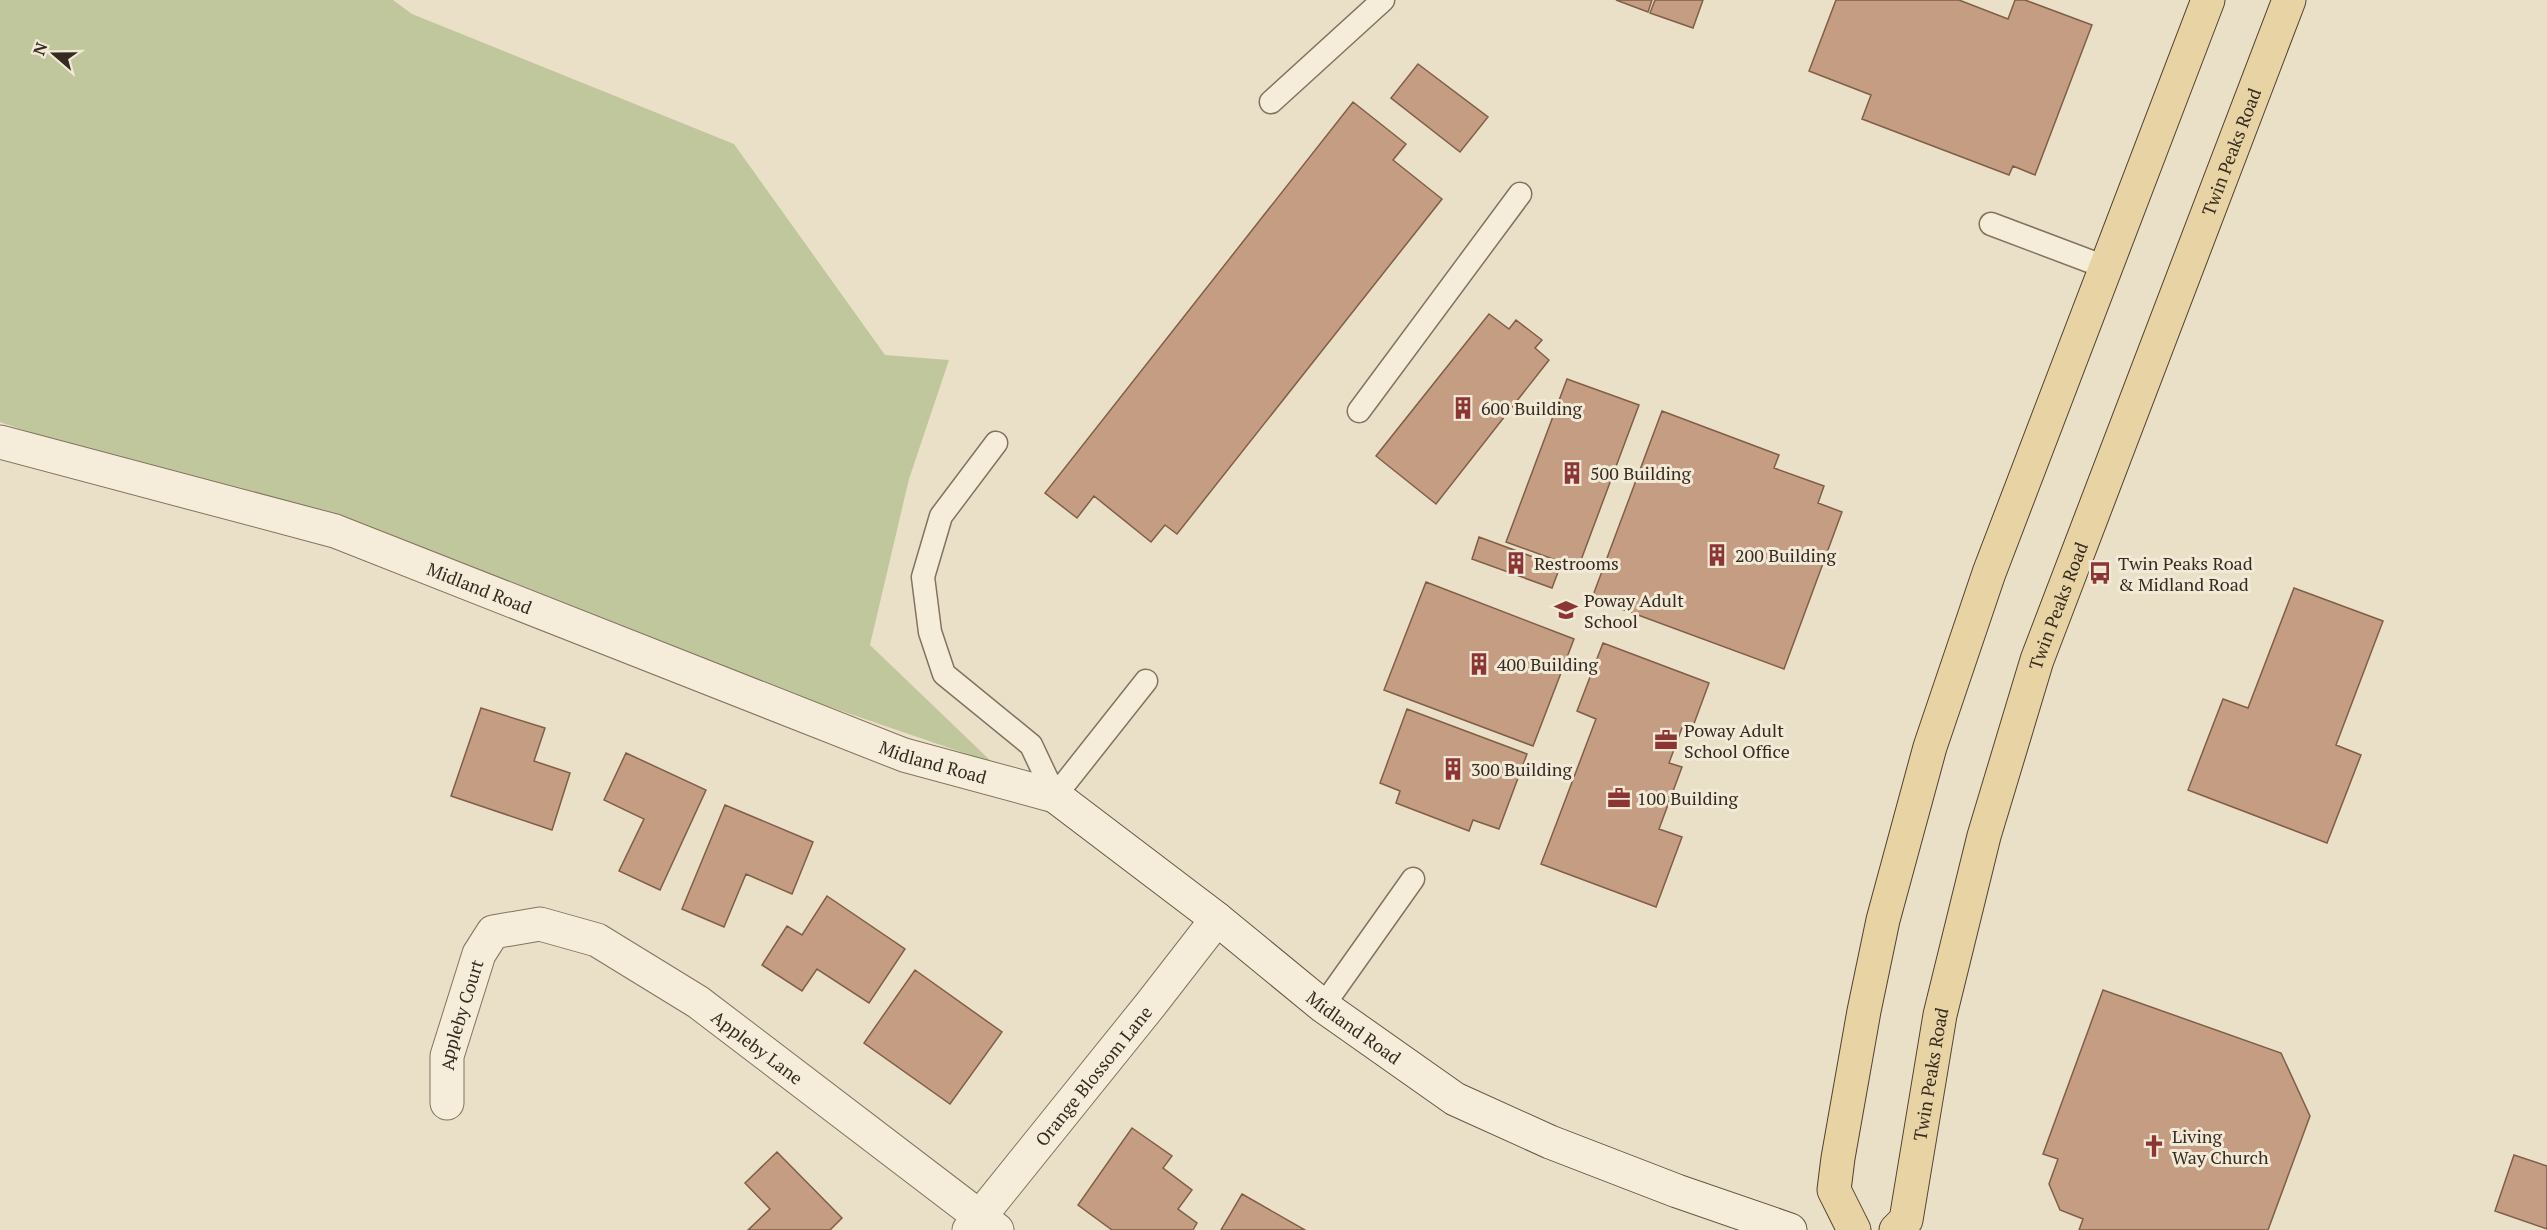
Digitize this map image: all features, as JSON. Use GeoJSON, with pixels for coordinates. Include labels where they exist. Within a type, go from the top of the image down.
{"type":"FeatureCollection","features":[{"type":"Feature","properties":{"kind":"main road"},"geometry":{"type":"LineString","coordinates":[[1854,1230],[1834,1190],[1835,1179],[1863,1011],[1886,908],[1930,747],[1985,584],[2208,0]]}},
{"type":"Feature","properties":{"kind":"main road","name":"Twin Peaks Road"},"geometry":{"type":"LineString","coordinates":[[1896,1230],[1906,1220],[1940,1015],[1984,836],[2037,660],[2289,0]]}},
{"type":"Feature","properties":{"kind":"street","name":"Midland Road"},"geometry":{"type":"LineString","coordinates":[[0,442],[335,531],[904,755],[1055,796],[1217,919],[1323,1006],[1455,1100],[1550,1142],[1677,1191],[1790,1230]]}},
{"type":"Feature","properties":{"kind":"street","name":"Orange Blossom Lane"},"geometry":{"type":"LineString","coordinates":[[982,1226],[1217,919]]}},
{"type":"Feature","properties":{"kind":"street","name":"Appleby Lane"},"geometry":{"type":"LineString","coordinates":[[493,932],[540,924],[597,940],[698,1002],[982,1226]]}},
{"type":"Feature","properties":{"kind":"street","name":"Appleby Court"},"geometry":{"type":"LineString","coordinates":[[447,1103],[447,1056],[479,954],[493,932]]}},
{"type":"Feature","properties":{"kind":"lane"},"geometry":{"type":"LineString","coordinates":[[1271,102],[1383,0]]}},
{"type":"Feature","properties":{"kind":"lane"},"geometry":{"type":"LineString","coordinates":[[1359,411],[1520,194]]}},
{"type":"Feature","properties":{"kind":"lane"},"geometry":{"type":"LineString","coordinates":[[1991,224],[2106,267]]}},
{"type":"Feature","properties":{"kind":"lane"},"geometry":{"type":"LineString","coordinates":[[996,443],[941,516],[923,577],[930,633],[944,674],[1031,745],[1055,796],[1146,681]]}},
{"type":"Feature","properties":{"kind":"lane"},"geometry":{"type":"LineString","coordinates":[[1323,1006],[1413,879]]}},
{"type":"Feature","properties":{"kind":"green space"},"geometry":{"type":"Polygon","coordinates":[[[0,0],[393,0],[412,14],[734,144],[885,355],[949,360],[909,479],[870,645],[993,763],[0,422],[0,0]]]}},
{"type":"Feature","properties":{"kind":"building"},"geometry":{"type":"Polygon","coordinates":[[[1616,0],[1652,0],[1648,12],[1616,0]]]}},
{"type":"Feature","properties":{"kind":"building"},"geometry":{"type":"Polygon","coordinates":[[[1655,0],[1703,0],[1693,28],[1650,13],[1655,0]]]}},
{"type":"Feature","properties":{"kind":"building"},"geometry":{"type":"Polygon","coordinates":[[[1836,0],[1959,0],[2008,19],[2015,0],[2025,0],[2092,25],[2035,175],[2013,166],[2009,175],[1862,119],[1871,95],[1809,71],[1836,0]]]}},
{"type":"Feature","properties":{"kind":"building"},"geometry":{"type":"Polygon","coordinates":[[[1418,64],[1488,117],[1460,152],[1391,98],[1418,64]]]}},
{"type":"Feature","properties":{"kind":"building"},"geometry":{"type":"Polygon","coordinates":[[[1353,102],[1406,144],[1393,160],[1442,199],[1177,534],[1165,525],[1151,542],[1094,496],[1077,518],[1045,493],[1353,102]]]}},
{"type":"Feature","properties":{"kind":"building","name":"600 Building"},"geometry":{"type":"Polygon","coordinates":[[[1489,314],[1509,329],[1516,320],[1542,340],[1535,348],[1549,360],[1436,504],[1376,456],[1489,314]]]}},
{"type":"Feature","properties":{"kind":"building","name":"500 Building"},"geometry":{"type":"Polygon","coordinates":[[[1567,379],[1639,405],[1578,568],[1506,542],[1567,379]]]}},
{"type":"Feature","properties":{"kind":"building","name":"200 Building"},"geometry":{"type":"Polygon","coordinates":[[[1662,411],[1779,455],[1774,468],[1824,486],[1818,503],[1842,512],[1784,669],[1592,598],[1662,411]]]}},
{"type":"Feature","properties":{"kind":"building","name":"Restrooms"},"geometry":{"type":"Polygon","coordinates":[[[1479,537],[1560,567],[1552,588],[1472,559],[1479,537]]]}},
{"type":"Feature","properties":{"kind":"building","name":"400 Building"},"geometry":{"type":"Polygon","coordinates":[[[1426,582],[1574,639],[1533,746],[1384,690],[1426,582]]]}},
{"type":"Feature","properties":{"kind":"building"},"geometry":{"type":"Polygon","coordinates":[[[2294,588],[2383,621],[2336,745],[2361,755],[2327,843],[2188,790],[2223,699],[2248,708],[2294,588]]]}},
{"type":"Feature","properties":{"kind":"building","name":"100 Building"},"geometry":{"type":"Polygon","coordinates":[[[1603,643],[1709,683],[1692,729],[1683,725],[1669,763],[1682,767],[1659,829],[1682,837],[1656,907],[1541,864],[1596,719],[1577,711],[1603,643]]]}},
{"type":"Feature","properties":{"kind":"building"},"geometry":{"type":"Polygon","coordinates":[[[481,708],[545,728],[534,761],[570,773],[552,830],[451,796],[481,708]]]}},
{"type":"Feature","properties":{"kind":"building","name":"300 Building"},"geometry":{"type":"Polygon","coordinates":[[[1407,709],[1527,754],[1499,829],[1473,820],[1469,831],[1396,803],[1400,791],[1380,783],[1407,709]]]}},
{"type":"Feature","properties":{"kind":"building"},"geometry":{"type":"Polygon","coordinates":[[[626,753],[706,790],[660,890],[619,871],[644,819],[604,800],[626,753]]]}},
{"type":"Feature","properties":{"kind":"building"},"geometry":{"type":"Polygon","coordinates":[[[725,805],[813,842],[792,894],[746,874],[724,927],[682,909],[725,805]]]}},
{"type":"Feature","properties":{"kind":"building"},"geometry":{"type":"Polygon","coordinates":[[[827,896],[905,949],[869,1003],[817,969],[802,991],[762,965],[787,926],[802,935],[827,896]]]}},
{"type":"Feature","properties":{"kind":"building"},"geometry":{"type":"Polygon","coordinates":[[[915,970],[1002,1032],[950,1104],[864,1043],[915,970]]]}},
{"type":"Feature","properties":{"kind":"building"},"geometry":{"type":"Polygon","coordinates":[[[2103,990],[2281,1053],[2310,1116],[2268,1230],[2079,1230],[2083,1219],[2060,1210],[2049,1184],[2058,1159],[2043,1154],[2103,990]]]}},
{"type":"Feature","properties":{"kind":"building"},"geometry":{"type":"Polygon","coordinates":[[[1132,1128],[1172,1156],[1163,1168],[1192,1190],[1178,1209],[1197,1223],[1193,1230],[1112,1230],[1078,1205],[1132,1128]]]}},
{"type":"Feature","properties":{"kind":"building"},"geometry":{"type":"Polygon","coordinates":[[[777,1152],[842,1218],[830,1230],[748,1230],[770,1209],[745,1183],[777,1152]]]}},
{"type":"Feature","properties":{"kind":"building"},"geometry":{"type":"Polygon","coordinates":[[[2514,1155],[2547,1166],[2547,1229],[2495,1211],[2514,1155]]]}},
{"type":"Feature","properties":{"kind":"building"},"geometry":{"type":"Polygon","coordinates":[[[1242,1194],[1305,1230],[1221,1230],[1242,1194]]]}},
{"type":"Feature","properties":{"kind":"place","name":"600 Building"},"geometry":{"type":"Point","coordinates":[1463,408]}},
{"type":"Feature","properties":{"kind":"place","name":"500 Building"},"geometry":{"type":"Point","coordinates":[1572,473]}},
{"type":"Feature","properties":{"kind":"place","name":"200 Building"},"geometry":{"type":"Point","coordinates":[1717,555]}},
{"type":"Feature","properties":{"kind":"place","name":"Restrooms"},"geometry":{"type":"Point","coordinates":[1516,563]}},
{"type":"Feature","properties":{"kind":"place","name":"Twin Peaks Road & Midland Road"},"geometry":{"type":"Point","coordinates":[2100,573]}},
{"type":"Feature","properties":{"kind":"place","name":"Poway Adult School"},"geometry":{"type":"Point","coordinates":[1566,610]}},
{"type":"Feature","properties":{"kind":"place","name":"400 Building"},"geometry":{"type":"Point","coordinates":[1479,664]}},
{"type":"Feature","properties":{"kind":"place","name":"Poway Adult School Office"},"geometry":{"type":"Point","coordinates":[1666,740]}},
{"type":"Feature","properties":{"kind":"place","name":"300 Building"},"geometry":{"type":"Point","coordinates":[1453,769]}},
{"type":"Feature","properties":{"kind":"place","name":"100 Building"},"geometry":{"type":"Point","coordinates":[1619,798]}},
{"type":"Feature","properties":{"kind":"place","name":"Living Way Church"},"geometry":{"type":"Point","coordinates":[2154,1146]}}]}
